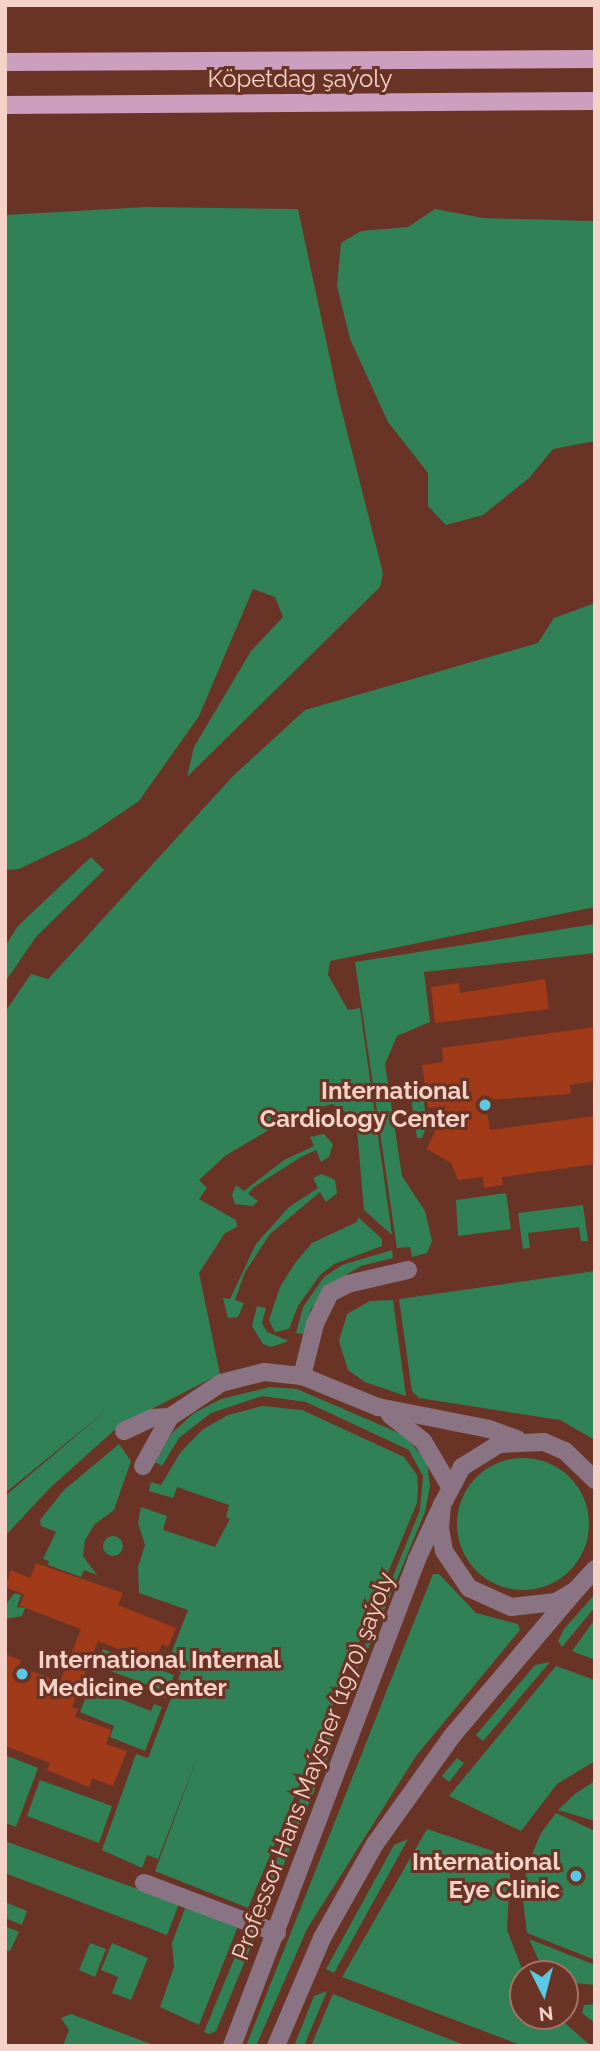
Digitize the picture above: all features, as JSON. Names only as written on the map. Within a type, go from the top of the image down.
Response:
[{"type":"main road","name":"Köpetdag şaýoly","points":[[5,62],[595,59]]},
{"type":"main road","name":"Köpetdag şaýoly","points":[[5,105],[595,101]]},
{"type":"street","points":[[302,1376],[315,1324],[330,1293],[348,1284],[408,1270]]},
{"type":"street","points":[[143,1466],[170,1417],[221,1383],[264,1373],[302,1376],[379,1407],[489,1429],[521,1440],[544,1442],[589,1465],[595,1480]]},
{"type":"street","points":[[379,1407],[423,1441],[449,1485]]},
{"type":"street","points":[[124,1431],[152,1418],[170,1417]]},
{"type":"street","points":[[521,1440],[479,1453],[449,1485],[442,1506],[444,1551],[454,1571],[479,1594],[511,1607],[534,1608],[576,1590]]},
{"type":"street","name":"Professor Hans Maýsner (1970) şaýoly","points":[[232,2046],[417,1559],[442,1506]]},
{"type":"street","points":[[276,2046],[322,1938],[382,1834],[452,1736],[595,1569]]},
{"type":"street","points":[[144,1883],[277,1933]]},
{"type":"green space","points":[[147,207],[298,209],[338,396],[383,573],[380,587],[187,777],[194,747],[251,651],[283,617],[275,597],[253,589],[199,716],[139,801],[86,837],[19,869],[5,870],[5,215]]},
{"type":"green space","points":[[435,209],[483,218],[595,221],[595,441],[553,449],[529,478],[483,515],[446,525],[428,506],[428,473],[388,422],[350,339],[337,286],[341,243],[361,231],[408,227]]},
{"type":"green space","points":[[595,603],[595,907],[330,961],[328,975],[348,1010],[360,1008],[392,1235],[364,1210],[356,1118],[332,1104],[294,1115],[225,1156],[199,1180],[207,1188],[199,1199],[236,1220],[237,1227],[225,1233],[199,1273],[220,1374],[120,1425],[50,1488],[5,1536],[5,1496],[109,1408],[5,1493],[5,1012],[31,974],[48,979],[233,776],[305,710],[538,643],[554,618]]},
{"type":"green space","points":[[91,857],[104,870],[36,937],[5,982],[5,946],[18,926]]},
{"type":"green space","points":[[595,924],[595,953],[424,972],[430,1022],[397,1036],[385,1064],[402,1176],[425,1211],[432,1241],[427,1253],[412,1257],[410,1247],[397,1248],[355,962]]},
{"type":"green space","points":[[423,1095],[427,1125],[422,1138],[417,1138],[411,1097]]},
{"type":"green space","points":[[324,1134],[333,1144],[329,1157],[321,1162],[316,1150],[301,1157],[254,1187],[248,1194],[258,1201],[253,1206],[235,1204],[232,1195],[236,1185],[244,1191],[284,1160],[314,1146],[310,1137]]},
{"type":"green space","points":[[322,1174],[335,1180],[337,1193],[326,1202],[320,1192],[270,1234],[245,1272],[235,1300],[244,1303],[238,1317],[228,1318],[223,1298],[230,1299],[256,1244],[289,1207],[318,1188],[313,1178]]},
{"type":"green space","points":[[506,1193],[511,1229],[458,1236],[456,1200]]},
{"type":"green space","points":[[583,1205],[588,1241],[581,1241],[579,1227],[528,1233],[530,1248],[523,1249],[518,1213]]},
{"type":"green space","points":[[358,1217],[382,1239],[382,1246],[334,1264],[320,1275],[298,1306],[289,1329],[275,1332],[269,1320],[280,1287],[295,1263],[312,1243],[357,1222]]},
{"type":"green space","points":[[392,1250],[393,1258],[361,1266],[330,1284],[311,1309],[303,1334],[296,1333],[303,1307],[324,1277],[342,1265]]},
{"type":"green space","points":[[595,1271],[595,1440],[560,1420],[419,1398],[412,1391],[399,1299]]},
{"type":"green space","points":[[393,1300],[406,1396],[365,1382],[348,1370],[339,1341],[347,1314],[370,1301]]},
{"type":"green space","points":[[257,1306],[266,1308],[262,1323],[267,1332],[289,1341],[271,1347],[263,1344],[252,1326]]},
{"type":"green space","points":[[270,1387],[297,1389],[406,1436],[427,1463],[430,1486],[425,1512],[366,1654],[351,1679],[420,1510],[423,1476],[409,1450],[306,1402],[262,1396],[211,1413],[179,1438],[162,1466],[155,1462],[172,1433],[194,1413],[221,1399]]},
{"type":"green space","points":[[263,1406],[302,1410],[404,1457],[417,1475],[418,1488],[417,1503],[248,1908],[155,1871],[200,1750],[158,1859],[147,1855],[142,1868],[102,1850],[136,1754],[148,1758],[181,1672],[166,1667],[188,1610],[139,1593],[138,1567],[145,1545],[138,1523],[141,1507],[167,1516],[163,1530],[215,1547],[230,1519],[226,1517],[229,1505],[177,1487],[173,1498],[149,1491],[151,1482],[161,1485],[180,1453],[202,1430],[228,1415]]},
{"type":"green space","points":[[119,1444],[131,1461],[114,1510],[95,1524],[85,1540],[83,1556],[97,1575],[84,1570],[81,1577],[48,1565],[49,1561],[43,1559],[56,1532],[41,1526],[40,1520],[64,1490]]},
{"type":"green space","points":[[523,1458],[548,1463],[569,1478],[584,1499],[589,1524],[584,1549],[569,1570],[548,1585],[523,1590],[498,1585],[477,1570],[462,1549],[457,1524],[462,1499],[477,1478],[498,1463]]},
{"type":"green space","points":[[113,1536],[120,1539],[123,1546],[120,1553],[113,1556],[106,1553],[103,1546],[106,1539]]},
{"type":"green space","points":[[433,1574],[439,1574],[476,1613],[518,1624],[520,1630],[416,1756],[307,1929],[256,2046],[246,2046]]},
{"type":"green space","points":[[15,1593],[21,1595],[17,1607],[25,1608],[22,1616],[5,1619],[5,1605]]},
{"type":"green space","points":[[595,1594],[595,1607],[562,1647],[558,1641],[564,1629]]},
{"type":"green space","points":[[595,1619],[595,1660],[572,1651]]},
{"type":"green space","points":[[103,1649],[174,1675],[165,1698],[157,1696],[159,1689],[97,1666]]},
{"type":"green space","points":[[550,1662],[483,1741],[476,1735],[535,1665]]},
{"type":"green space","points":[[556,1666],[595,1680],[595,1761],[557,1784],[521,1831],[449,1796]]},
{"type":"green space","points":[[90,1687],[151,1711],[154,1704],[162,1707],[145,1751],[110,1737],[114,1726],[80,1712]]},
{"type":"green space","points":[[331,1725],[333,1745],[265,1910],[255,1910]]},
{"type":"green space","points":[[5,1755],[38,1768],[16,1827],[5,1823]]},
{"type":"green space","points":[[457,1758],[464,1763],[449,1782],[442,1776]]},
{"type":"green space","points":[[40,1780],[112,1806],[99,1843],[27,1816]]},
{"type":"green space","points":[[595,1781],[595,1821],[558,1810],[576,1793]]},
{"type":"green space","points":[[556,1813],[595,1831],[595,1960],[527,1933],[523,1901],[527,1866],[541,1833]]},
{"type":"green space","points":[[427,1829],[511,1857],[507,1930],[519,1960],[509,1960],[509,2030],[573,2030],[591,2046],[523,2046],[342,1977]]},
{"type":"green space","points":[[408,1839],[334,1973],[326,1969],[394,1845]]},
{"type":"green space","points":[[5,1841],[179,1904],[167,1935],[5,1873]]},
{"type":"green space","points":[[5,1902],[27,1911],[22,1925],[5,1918]]},
{"type":"green space","points":[[186,1906],[238,1926],[199,2025],[160,2007],[174,1967],[172,1943]]},
{"type":"green space","points":[[5,1926],[19,1932],[10,1951],[5,1950]]},
{"type":"green space","points":[[246,1930],[254,1939],[216,2031],[209,2034],[204,2032]]},
{"type":"green space","points":[[529,1939],[595,1965],[595,1985],[579,1983],[579,1960],[539,1960]]},
{"type":"green space","points":[[90,1943],[106,1949],[95,1977],[79,1970]]},
{"type":"green space","points":[[112,1943],[148,1958],[131,2000],[112,1993],[118,1977],[101,1970]]},
{"type":"green space","points":[[327,1991],[304,2046],[294,2046],[314,1996]]},
{"type":"green space","points":[[333,1994],[467,2046],[311,2046]]},
{"type":"green space","points":[[595,2004],[595,2023],[582,2013],[584,2005]]},
{"type":"green space","points":[[71,2014],[156,2046],[63,2046],[69,2030],[61,2018]]},
{"type":"building","points":[[545,979],[549,1009],[435,1023],[431,987],[459,983],[460,993]]},
{"type":"building","points":[[595,1027],[595,1081],[570,1085],[571,1094],[485,1100],[490,1130],[595,1116],[595,1164],[502,1177],[503,1185],[484,1188],[483,1177],[458,1180],[451,1163],[427,1149],[446,1106],[428,1108],[422,1065],[443,1062],[442,1048]]},
{"type":"building","name":"International Internal Medicine Center","points":[[36,1563],[123,1593],[118,1605],[176,1628],[168,1647],[162,1644],[154,1663],[98,1641],[72,1707],[78,1709],[75,1717],[111,1730],[106,1744],[127,1751],[113,1786],[92,1778],[89,1787],[47,1770],[50,1763],[5,1746],[5,1654],[21,1660],[19,1666],[60,1682],[81,1629],[20,1606],[24,1594],[5,1587],[11,1570],[30,1578]]},
{"type":"place","name":"International Cardiology Center","points":[[485,1105]]},
{"type":"place","name":"International Internal Medicine Center","points":[[22,1674]]},
{"type":"place","name":"International Eye Clinic","points":[[576,1876]]}]
